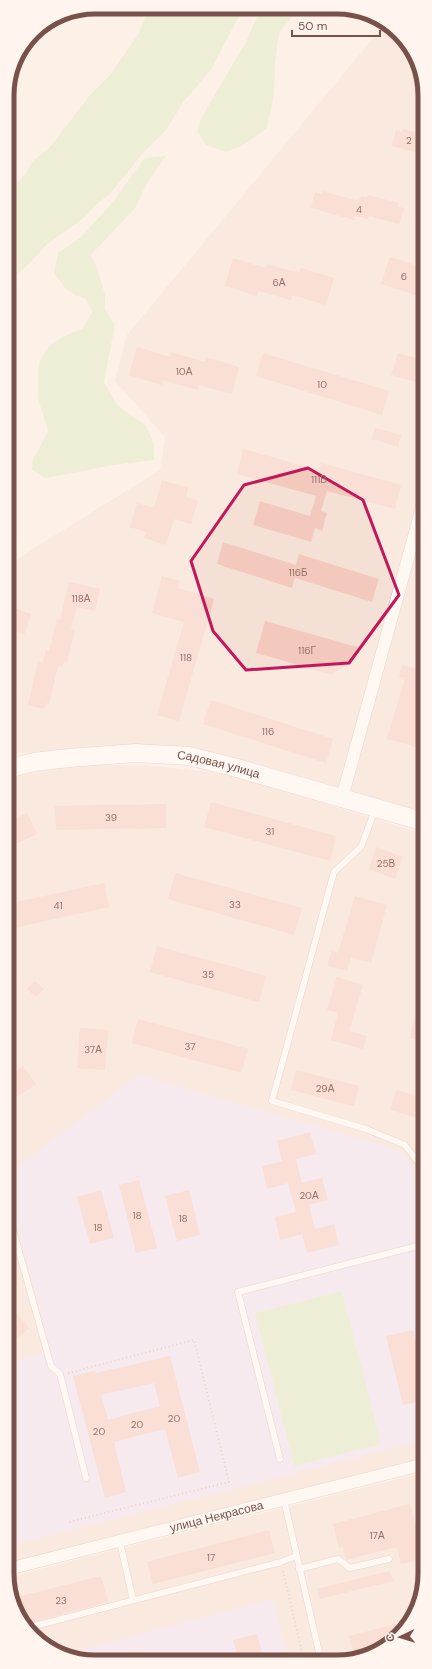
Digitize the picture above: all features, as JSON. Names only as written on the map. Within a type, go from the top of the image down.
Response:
[{"type":"main road","name":"Садовая улица","points":[[14,767],[34,762],[69,758],[135,754],[170,754],[189,756],[237,768],[418,820]]},
{"type":"street","points":[[342,798],[418,522]]},
{"type":"street","name":"улица Некрасова","points":[[14,1568],[284,1500],[418,1468]]},
{"type":"lane","points":[[376,808],[361,847],[334,872],[272,1101],[366,1129],[405,1145],[418,1162]]},
{"type":"lane","points":[[14,1234],[50,1366],[60,1374],[86,1478]]},
{"type":"lane","points":[[280,1459],[238,1292],[418,1246]]},
{"type":"lane","points":[[284,1500],[320,1655]]},
{"type":"lane","points":[[120,1542],[133,1600]]},
{"type":"lane","points":[[33,1626],[281,1562],[296,1556]]},
{"type":"lane","points":[[299,1569],[338,1559],[350,1568],[389,1559]]},
{"type":"path","points":[[60,1374],[194,1340],[229,1482],[69,1522]]},
{"type":"path","points":[[281,1562],[303,1655]]},
{"type":"highlighted area","points":[[308,468],[363,500],[399,595],[349,663],[246,670],[213,631],[191,561],[244,485]]},
{"type":"shaded area","points":[[382,28],[394,38],[410,59],[415,74],[418,95],[418,810],[259,764],[166,748],[19,753],[14,755],[14,561],[160,470],[165,437],[115,381],[127,335]]},
{"type":"shaded area","points":[[81,765],[145,765],[227,774],[418,832],[418,1459],[219,1514],[14,1563],[14,776]]},
{"type":"shaded area","points":[[139,1075],[399,1150],[418,1174],[418,1442],[14,1544],[14,1362],[51,1352],[14,1214],[14,1169]]},
{"type":"shaded area","points":[[418,1474],[418,1579],[414,1600],[406,1617],[380,1617],[380,1642],[363,1651],[337,1655],[90,1655],[79,1653],[69,1651],[54,1644],[34,1627],[22,1610],[15,1585],[14,1575]]},
{"type":"shaded area","points":[[273,1599],[287,1655],[90,1655],[74,1652]]},
{"type":"green space","points":[[146,14],[240,14],[211,70],[184,101],[166,130],[143,153],[110,194],[97,204],[86,216],[45,246],[30,263],[14,277],[14,186],[25,174],[33,161],[50,147],[90,95],[111,74],[139,33]]},
{"type":"green space","points":[[258,14],[298,14],[293,16],[279,33],[275,64],[274,95],[267,128],[242,146],[226,152],[206,145],[197,131],[201,118],[246,42]]},
{"type":"green space","points":[[166,156],[146,185],[135,208],[91,255],[97,268],[105,295],[105,309],[115,325],[104,382],[117,405],[146,426],[154,444],[154,460],[114,465],[46,478],[32,470],[33,459],[48,432],[39,402],[38,372],[40,362],[48,347],[63,337],[83,329],[92,312],[86,299],[75,295],[65,288],[54,273],[58,253],[80,238],[108,208],[145,158]]},
{"type":"green space","points":[[342,1291],[381,1444],[294,1466],[255,1313]]},
{"type":"building","points":[[403,129],[418,133],[418,153],[392,146],[396,130],[402,132]]},
{"type":"building","points":[[322,191],[359,201],[361,196],[367,198],[368,195],[399,203],[398,207],[404,208],[399,224],[369,216],[368,219],[355,216],[354,220],[311,208],[315,192],[322,194]]},
{"type":"building","points":[[390,257],[418,266],[418,296],[381,284]]},
{"type":"building","points":[[233,258],[265,268],[267,264],[299,273],[301,268],[334,278],[326,305],[292,295],[291,300],[259,291],[257,296],[225,286]]},
{"type":"building","points":[[137,347],[170,357],[171,352],[205,362],[206,357],[239,367],[232,394],[199,385],[197,390],[164,380],[162,385],[129,375]]},
{"type":"building","points":[[263,353],[389,391],[382,415],[256,376]]},
{"type":"building","points":[[398,353],[418,358],[418,382],[391,375]]},
{"type":"building","points":[[375,428],[401,435],[398,447],[372,439]]},
{"type":"building","points":[[243,449],[319,470],[321,463],[401,485],[395,509],[327,491],[321,511],[327,513],[322,531],[315,528],[311,542],[253,525],[260,501],[310,516],[316,496],[237,474]]},
{"type":"building","points":[[162,480],[188,488],[186,497],[198,501],[191,524],[174,519],[166,545],[144,538],[146,532],[130,527],[137,503],[154,508]]},
{"type":"building","points":[[223,542],[296,565],[299,554],[379,579],[372,602],[295,578],[292,588],[217,564]]},
{"type":"building","points":[[162,576],[180,581],[178,588],[214,599],[179,721],[157,715],[184,622],[152,613]]},
{"type":"building","points":[[69,582],[100,589],[95,611],[77,607],[71,629],[75,630],[67,662],[64,661],[62,667],[58,666],[49,704],[46,703],[44,709],[28,705],[38,661],[43,662],[46,650],[49,651],[57,619],[60,620]]},
{"type":"building","points":[[17,609],[31,614],[24,635],[14,631],[14,618]]},
{"type":"building","points":[[265,621],[357,647],[353,663],[334,672],[333,675],[256,653]]},
{"type":"building","points":[[402,665],[418,669],[418,747],[387,739],[405,678],[399,676]]},
{"type":"building","points":[[211,700],[333,739],[326,763],[203,724]]},
{"type":"building","points":[[211,802],[336,836],[330,861],[204,827]]},
{"type":"building","points":[[166,804],[166,828],[56,830],[55,806]]},
{"type":"building","points":[[27,813],[37,834],[14,845],[14,819]]},
{"type":"building","points":[[376,847],[403,857],[395,879],[369,869]]},
{"type":"building","points":[[175,873],[302,908],[294,935],[168,899]]},
{"type":"building","points":[[104,883],[109,907],[14,928],[14,903]]},
{"type":"building","points":[[355,896],[387,905],[371,963],[351,957],[347,971],[327,966],[332,951],[338,953]]},
{"type":"building","points":[[157,946],[266,976],[259,1002],[150,972]]},
{"type":"building","points":[[337,977],[363,985],[349,1031],[367,1036],[363,1049],[331,1040],[338,1013],[327,1010]]},
{"type":"building","points":[[35,981],[44,989],[36,997],[27,989]]},
{"type":"building","points":[[415,1017],[418,1018],[418,1040],[410,1038]]},
{"type":"building","points":[[138,1019],[248,1049],[241,1073],[132,1043]]},
{"type":"building","points":[[80,1028],[108,1030],[105,1070],[77,1068]]},
{"type":"building","points":[[23,1066],[36,1084],[14,1099],[14,1073]]},
{"type":"building","points":[[296,1070],[359,1086],[354,1106],[291,1090]]},
{"type":"building","points":[[396,1090],[418,1096],[418,1118],[390,1110]]},
{"type":"building","points":[[310,1132],[316,1154],[296,1159],[302,1183],[322,1178],[328,1200],[309,1205],[315,1229],[334,1224],[339,1245],[307,1253],[302,1234],[280,1240],[275,1217],[296,1212],[288,1183],[267,1189],[262,1166],[282,1161],[277,1141]]},
{"type":"building","points":[[139,1180],[157,1248],[136,1253],[119,1185]]},
{"type":"building","points":[[101,1190],[114,1238],[90,1244],[77,1197]]},
{"type":"building","points":[[189,1190],[200,1235],[177,1241],[165,1196]]},
{"type":"building","points":[[14,1310],[29,1328],[14,1342]]},
{"type":"building","points":[[413,1330],[418,1351],[418,1402],[403,1405],[386,1336]]},
{"type":"building","points":[[170,1356],[200,1472],[178,1478],[165,1429],[114,1442],[126,1492],[105,1498],[73,1376],[95,1371],[96,1373]],"holes":[[[154,1383],[160,1406],[108,1420],[101,1395]]]},
{"type":"building","points":[[410,1504],[418,1535],[418,1560],[401,1564],[397,1547],[346,1560],[343,1547],[339,1548],[333,1524]]},
{"type":"building","points":[[269,1530],[275,1553],[153,1584],[147,1562]]},
{"type":"building","points":[[390,1571],[393,1581],[319,1599],[317,1589]]},
{"type":"building","points":[[101,1576],[108,1602],[31,1623],[22,1610],[17,1597]]},
{"type":"building","points":[[380,1628],[380,1642],[363,1651],[353,1653],[349,1636]]},
{"type":"building","points":[[257,1634],[262,1655],[237,1655],[233,1640]]}]
